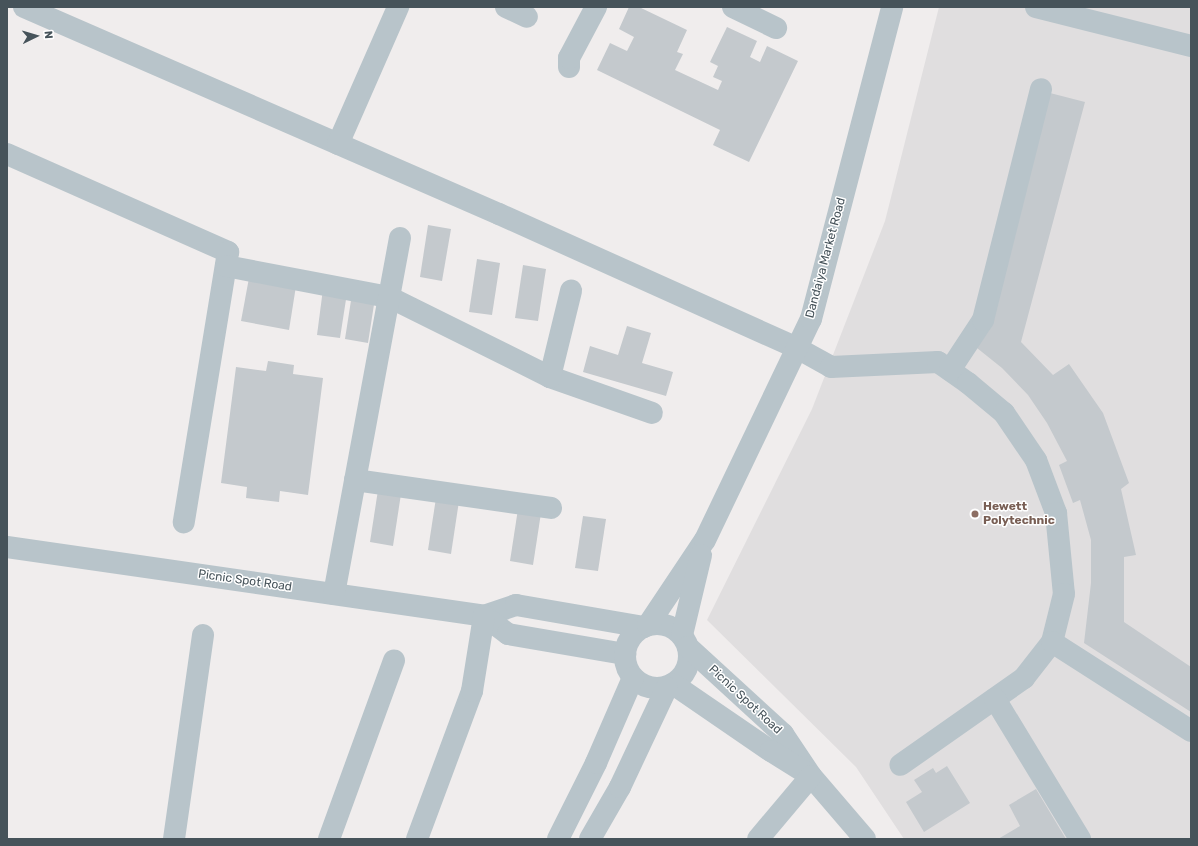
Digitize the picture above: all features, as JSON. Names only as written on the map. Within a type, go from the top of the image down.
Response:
[{"type":"street","points":[[24,7],[49,12],[338,144],[797,348],[832,367],[938,362],[968,382],[1004,413],[1036,460],[1056,513],[1064,594],[1052,642],[1024,678],[900,765]]},
{"type":"street","points":[[338,144],[398,7]]},
{"type":"street","points":[[506,7],[527,17]]},
{"type":"street","points":[[569,67],[569,58],[596,7]]},
{"type":"street","points":[[733,7],[776,28]]},
{"type":"street","name":"Dandaiya Market Road","points":[[705,540],[811,319],[892,7]]},
{"type":"street","points":[[1036,7],[1191,46]]},
{"type":"street","points":[[950,370],[983,320],[1041,89]]},
{"type":"street","points":[[7,154],[228,252],[184,522]]},
{"type":"street","points":[[334,594],[400,238]]},
{"type":"street","points":[[226,266],[389,297],[550,378],[652,413]]},
{"type":"street","points":[[550,378],[571,291]]},
{"type":"street","points":[[355,480],[551,508]]},
{"type":"street","points":[[670,686],[652,688],[645,686],[633,678],[626,666],[625,654],[630,637],[646,626],[705,540]]},
{"type":"street","points":[[590,839],[620,787],[670,686],[685,672],[689,660],[685,641],[705,540]]},
{"type":"street","name":"Picnic Spot Road","points":[[7,547],[484,616],[516,605],[646,626]]},
{"type":"street","points":[[417,839],[472,691],[484,616]]},
{"type":"street","name":"Picnic Spot Road","points":[[484,616],[508,634],[625,654]]},
{"type":"street","points":[[646,626],[666,625],[685,641]]},
{"type":"street","points":[[174,839],[202,635]]},
{"type":"street","name":"Picnic Spot Road","points":[[685,641],[783,734],[811,776],[858,836]]},
{"type":"street","points":[[1052,642],[1191,731]]},
{"type":"street","points":[[329,839],[394,660]]},
{"type":"street","points":[[558,839],[596,763],[633,678]]},
{"type":"street","name":"Picnic Spot Road","points":[[670,686],[811,776]]},
{"type":"street","points":[[995,699],[1080,839]]},
{"type":"street","points":[[758,839],[811,776]]},
{"type":"shaded area","name":"Hewett Polytechnic","points":[[939,7],[1191,7],[1191,839],[904,839],[856,767],[707,620],[812,409],[885,221]]},
{"type":"building","points":[[629,7],[639,7],[687,30],[677,52],[683,54],[675,70],[718,90],[722,81],[713,77],[718,66],[710,62],[727,27],[757,41],[750,57],[760,62],[767,46],[798,61],[749,162],[713,145],[720,130],[597,70],[610,43],[627,51],[634,37],[619,29]]},
{"type":"building","points":[[1050,93],[1085,102],[1021,342],[1053,375],[1069,364],[1103,413],[1129,483],[1121,489],[1136,555],[1124,557],[1124,622],[1191,667],[1191,712],[1084,643],[1091,583],[1091,540],[1080,500],[1073,503],[1059,465],[1067,461],[1047,423],[1028,395],[1002,368],[977,348]]},
{"type":"building","points":[[428,225],[451,229],[442,281],[420,277]]},
{"type":"building","points":[[477,259],[500,263],[492,315],[469,312]]},
{"type":"building","points":[[523,265],[546,269],[538,321],[515,318]]},
{"type":"building","points":[[249,278],[296,286],[289,330],[241,321]]},
{"type":"building","points":[[323,289],[347,293],[340,338],[317,335]]},
{"type":"building","points":[[352,294],[375,298],[368,343],[345,339]]},
{"type":"building","points":[[627,326],[651,333],[642,363],[673,372],[666,396],[583,372],[590,346],[618,355]]},
{"type":"building","points":[[268,361],[294,365],[293,374],[323,378],[308,495],[280,491],[279,502],[246,498],[247,487],[221,483],[236,367],[266,371]]},
{"type":"building","points":[[378,490],[401,494],[393,546],[370,542]]},
{"type":"building","points":[[436,498],[459,501],[451,554],[428,550]]},
{"type":"building","points":[[518,509],[541,513],[533,565],[510,561]]},
{"type":"building","points":[[583,516],[606,519],[598,571],[575,568]]},
{"type":"building","points":[[947,766],[970,803],[924,832],[906,802],[922,792],[914,780],[933,768],[936,773]]},
{"type":"building","points":[[1036,789],[1066,839],[998,839],[1020,826],[1009,805]]},
{"type":"place","name":"Hewett Polytechnic","points":[[975,514]]}]
